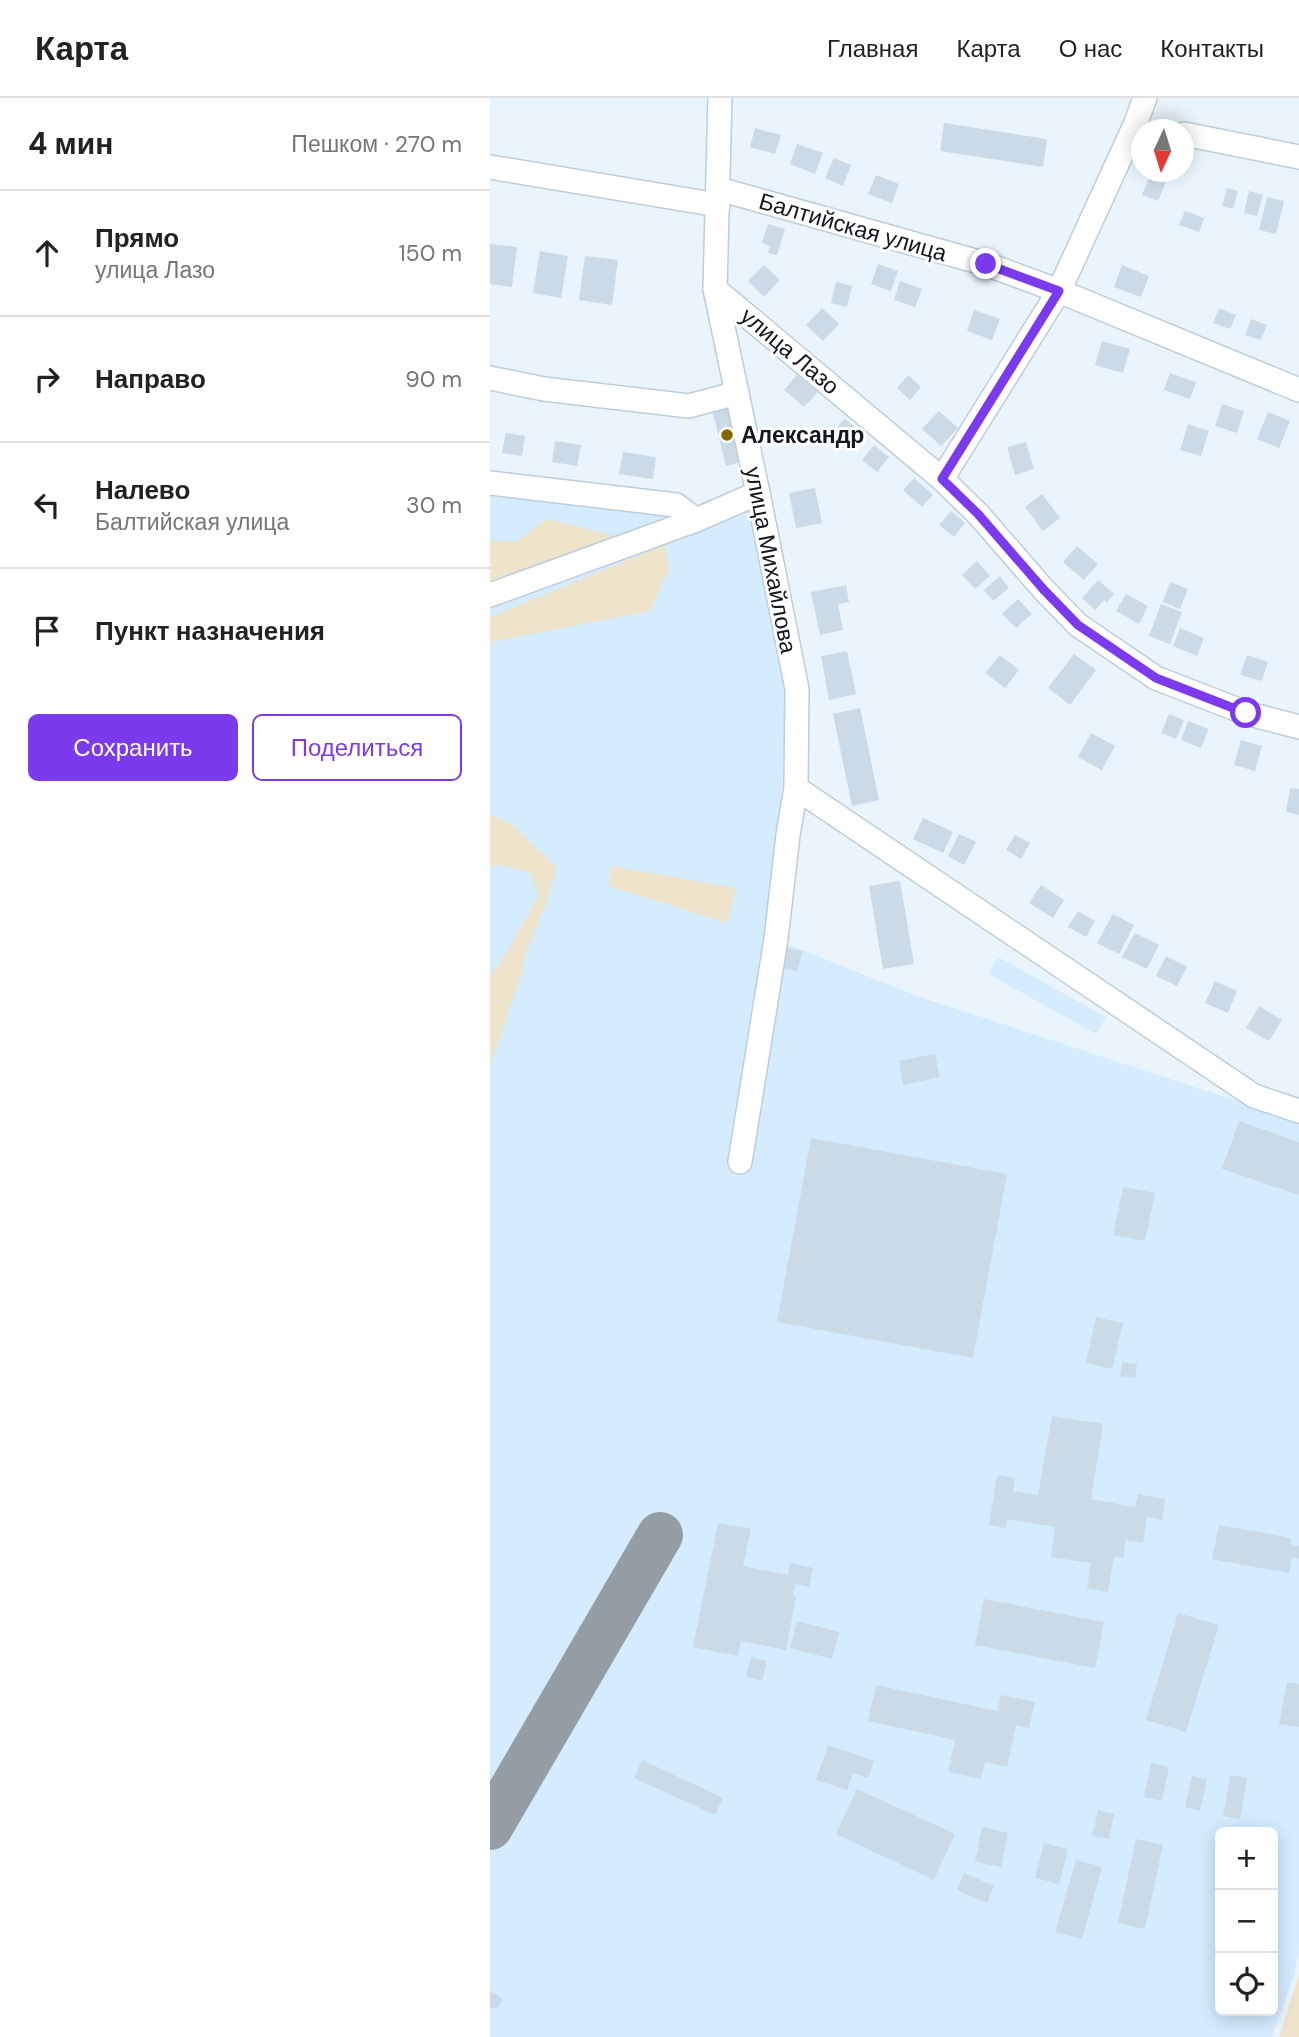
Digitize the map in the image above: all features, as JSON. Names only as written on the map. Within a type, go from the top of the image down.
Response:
[{"type":"street","name":"улица Михайлова","points":[[720,98],[715,289],[797,690],[796,788],[776,939],[740,1162]]},
{"type":"street","points":[[1145,98],[1146,119]]},
{"type":"street","points":[[1194,136],[1299,157]]},
{"type":"street","points":[[942,479],[1059,291],[1131,157]]},
{"type":"street","name":"Балтийская улица","points":[[490,167],[718,197],[986,264],[1059,291],[1299,390]]},
{"type":"street","name":"улица Лазо","points":[[715,289],[942,479],[978,514],[1078,625],[1156,678],[1246,713],[1299,727]]},
{"type":"street","points":[[490,378],[544,389],[689,406],[737,393]]},
{"type":"street","points":[[490,483],[676,505],[696,520]]},
{"type":"street","points":[[490,595],[696,520],[758,493]]},
{"type":"street","points":[[796,788],[1254,1096],[1299,1111]]},
{"type":"shaded area","points":[[490,488],[666,511],[698,525],[752,511],[788,688],[782,789],[765,935],[917,996],[1299,1121],[1299,1951],[1293,1979],[1272,2037],[490,2037]]},
{"type":"shaded area","points":[[547,519],[619,537],[490,593],[490,540],[515,542]]},
{"type":"shaded area","points":[[664,545],[669,568],[650,611],[490,642],[490,617]]},
{"type":"shaded area","points":[[490,815],[512,824],[556,867],[547,901],[526,952],[520,978],[490,1065],[490,976],[538,897],[531,873],[490,865]]},
{"type":"shaded area","points":[[611,866],[736,888],[727,923],[609,886]]},
{"type":"shaded area","points":[[998,957],[1106,1017],[1096,1034],[988,974]]},
{"type":"shaded area","points":[[1299,1973],[1299,2037],[1279,2037],[1298,1978]]},
{"type":"building","points":[[944,123],[1047,139],[1043,167],[940,151]]},
{"type":"building","points":[[755,128],[781,135],[775,154],[750,147]]},
{"type":"building","points":[[797,144],[823,153],[815,174],[790,164]]},
{"type":"building","points":[[834,158],[851,165],[843,186],[825,178]]},
{"type":"building","points":[[876,175],[899,184],[892,203],[868,194]]},
{"type":"building","points":[[1147,182],[1166,182],[1158,201],[1142,195]]},
{"type":"building","points":[[1227,188],[1238,191],[1233,209],[1222,206]]},
{"type":"building","points":[[1249,191],[1263,195],[1257,216],[1244,213]]},
{"type":"building","points":[[1267,197],[1284,201],[1276,234],[1259,230]]},
{"type":"building","points":[[1185,211],[1204,218],[1199,232],[1179,225]]},
{"type":"building","points":[[768,224],[785,229],[777,255],[768,253],[770,246],[762,243]]},
{"type":"building","points":[[490,244],[517,247],[512,287],[490,284]]},
{"type":"building","points":[[540,251],[568,256],[561,298],[533,293]]},
{"type":"building","points":[[585,256],[618,260],[612,305],[579,300]]},
{"type":"building","points":[[878,264],[898,271],[891,291],[871,284]]},
{"type":"building","points":[[764,265],[780,280],[764,297],[748,281]]},
{"type":"building","points":[[1122,265],[1149,276],[1141,297],[1114,287]]},
{"type":"building","points":[[900,281],[922,289],[915,307],[894,300]]},
{"type":"building","points":[[836,282],[852,286],[847,307],[831,303]]},
{"type":"building","points":[[822,308],[839,324],[823,341],[806,325]]},
{"type":"building","points":[[1219,308],[1236,315],[1230,329],[1213,323]]},
{"type":"building","points":[[974,310],[1000,319],[992,340],[967,331]]},
{"type":"building","points":[[1251,319],[1267,325],[1261,340],[1245,335]]},
{"type":"building","points":[[1102,341],[1130,349],[1123,373],[1095,365]]},
{"type":"building","points":[[1170,373],[1196,382],[1190,399],[1164,390]]},
{"type":"building","points":[[797,375],[818,392],[804,407],[784,390]]},
{"type":"building","points":[[908,375],[921,387],[910,400],[897,388]]},
{"type":"building","points":[[1222,404],[1244,411],[1237,433],[1215,426]]},
{"type":"building","name":"Александр","points":[[728,405],[741,462],[726,466],[712,409]]},
{"type":"building","points":[[939,411],[958,428],[941,446],[922,429]]},
{"type":"building","points":[[1268,412],[1290,421],[1279,448],[1257,439]]},
{"type":"building","points":[[844,419],[863,432],[850,451],[830,437]]},
{"type":"building","points":[[1188,424],[1209,431],[1201,456],[1180,450]]},
{"type":"building","points":[[506,433],[525,436],[522,456],[502,453]]},
{"type":"building","points":[[555,441],[581,445],[577,466],[552,462]]},
{"type":"building","points":[[1026,442],[1034,469],[1015,475],[1007,447]]},
{"type":"building","points":[[874,445],[889,457],[877,472],[862,460]]},
{"type":"building","points":[[623,452],[656,457],[653,479],[619,474]]},
{"type":"building","points":[[914,478],[933,495],[922,507],[903,490]]},
{"type":"building","points":[[815,488],[822,523],[796,528],[789,493]]},
{"type":"building","points":[[1042,494],[1060,518],[1043,531],[1025,507]]},
{"type":"building","points":[[951,511],[965,523],[954,537],[939,525]]},
{"type":"building","points":[[1077,546],[1098,564],[1084,580],[1063,562]]},
{"type":"building","points":[[977,561],[990,576],[975,589],[962,575]]},
{"type":"building","points":[[1000,576],[1009,588],[993,601],[984,590]]},
{"type":"building","points":[[1098,580],[1114,594],[1107,603],[1104,600],[1095,610],[1082,598]]},
{"type":"building","points":[[1170,582],[1188,589],[1180,609],[1163,602]]},
{"type":"building","points":[[846,585],[849,602],[838,604],[843,630],[820,635],[811,592]]},
{"type":"building","points":[[1126,594],[1148,606],[1139,624],[1116,611]]},
{"type":"building","points":[[1018,599],[1032,614],[1016,628],[1002,614]]},
{"type":"building","points":[[1161,604],[1182,612],[1170,644],[1149,636]]},
{"type":"building","points":[[1180,628],[1204,638],[1197,656],[1173,646]]},
{"type":"building","points":[[847,651],[856,694],[829,700],[821,656]]},
{"type":"building","points":[[1074,654],[1096,670],[1070,705],[1048,688]]},
{"type":"building","points":[[1000,655],[1019,670],[1005,688],[985,673]]},
{"type":"building","points":[[1247,655],[1268,662],[1262,681],[1240,675]]},
{"type":"building","points":[[860,708],[879,800],[852,806],[833,714]]},
{"type":"building","points":[[1169,714],[1184,720],[1176,739],[1161,733]]},
{"type":"building","points":[[1188,721],[1209,729],[1201,748],[1181,740]]},
{"type":"building","points":[[1091,733],[1115,746],[1102,770],[1078,757]]},
{"type":"building","points":[[1241,740],[1262,746],[1255,771],[1234,765]]},
{"type":"building","points":[[1290,788],[1299,789],[1299,815],[1286,812]]},
{"type":"building","points":[[923,818],[953,832],[943,853],[913,839]]},
{"type":"building","points":[[959,834],[976,842],[964,865],[948,856]]},
{"type":"building","points":[[1015,835],[1030,843],[1021,859],[1006,850]]},
{"type":"building","points":[[900,881],[914,964],[883,969],[869,886]]},
{"type":"building","points":[[1041,885],[1064,900],[1053,918],[1029,903]]},
{"type":"building","points":[[1078,911],[1095,921],[1086,937],[1068,927]]},
{"type":"building","points":[[1113,914],[1134,925],[1119,954],[1097,943]]},
{"type":"building","points":[[1135,933],[1159,945],[1147,969],[1122,957]]},
{"type":"building","points":[[778,946],[802,951],[798,971],[773,966]]},
{"type":"building","points":[[1166,956],[1187,967],[1177,986],[1156,976]]},
{"type":"building","points":[[1215,981],[1237,991],[1228,1013],[1205,1003]]},
{"type":"building","points":[[1259,1006],[1282,1020],[1269,1041],[1246,1028]]},
{"type":"building","points":[[935,1054],[940,1077],[903,1085],[899,1061]]},
{"type":"building","points":[[1239,1121],[1299,1142],[1299,1195],[1222,1169]]},
{"type":"building","points":[[811,1138],[1007,1174],[973,1358],[777,1322]]},
{"type":"building","points":[[1123,1187],[1155,1193],[1145,1241],[1113,1235]]},
{"type":"building","points":[[1096,1317],[1123,1323],[1112,1369],[1086,1363]]},
{"type":"building","points":[[1122,1362],[1137,1364],[1135,1378],[1120,1376]]},
{"type":"building","points":[[1052,1416],[1103,1424],[1091,1499],[1135,1507],[1138,1494],[1165,1499],[1162,1520],[1147,1517],[1143,1543],[1126,1540],[1123,1558],[1114,1556],[1108,1592],[1087,1588],[1091,1563],[1051,1557],[1055,1527],[1007,1519],[1006,1528],[989,1525],[997,1475],[1015,1478],[1013,1491],[1038,1495]]},
{"type":"building","points":[[718,1523],[751,1529],[743,1566],[788,1575],[790,1563],[813,1568],[809,1587],[795,1584],[793,1596],[796,1597],[786,1650],[741,1641],[738,1656],[693,1647]]},
{"type":"building","points":[[1219,1525],[1291,1538],[1290,1544],[1299,1546],[1299,1559],[1292,1557],[1289,1573],[1212,1559]]},
{"type":"building","points":[[984,1599],[1104,1622],[1095,1668],[975,1645]]},
{"type":"building","points":[[1178,1613],[1219,1625],[1186,1732],[1146,1720]]},
{"type":"building","points":[[797,1621],[839,1632],[832,1659],[790,1648]]},
{"type":"building","points":[[751,1657],[767,1661],[762,1681],[746,1677]]},
{"type":"building","points":[[1287,1682],[1299,1684],[1299,1727],[1279,1724]]},
{"type":"building","points":[[876,1685],[997,1711],[1001,1695],[1035,1702],[1029,1728],[1016,1725],[1007,1767],[985,1762],[981,1779],[948,1772],[955,1740],[868,1721]]},
{"type":"building","points":[[828,1745],[874,1761],[868,1778],[853,1773],[847,1790],[816,1780]]},
{"type":"building","points":[[642,1760],[723,1798],[715,1815],[634,1778]]},
{"type":"building","points":[[1151,1763],[1169,1767],[1162,1801],[1144,1797]]},
{"type":"building","points":[[1230,1775],[1247,1778],[1240,1819],[1223,1816]]},
{"type":"building","points":[[1192,1776],[1207,1779],[1200,1811],[1185,1807]]},
{"type":"building","points":[[857,1789],[955,1834],[934,1880],[836,1834]]},
{"type":"building","points":[[1098,1810],[1114,1814],[1109,1839],[1092,1836]]},
{"type":"building","points":[[982,1827],[1008,1833],[1001,1867],[975,1862]]},
{"type":"building","points":[[1136,1839],[1163,1845],[1145,1929],[1118,1923]]},
{"type":"building","points":[[1044,1843],[1068,1849],[1059,1884],[1035,1878]]},
{"type":"building","points":[[1076,1860],[1102,1867],[1082,1939],[1055,1932]]},
{"type":"building","points":[[964,1873],[994,1886],[987,1903],[957,1890]]},
{"type":"building","points":[[490,1991],[503,1999],[496,2009],[492,2007],[490,2010]]},
{"type":"taxiway","points":[[490,1827],[660,1535]]},
{"type":"place","name":"Александр","points":[[727,435]]},
{"type":"route","points":[[986,264],[1059,291],[942,479],[978,514],[1078,625],[1156,678],[1246,713]]}]
